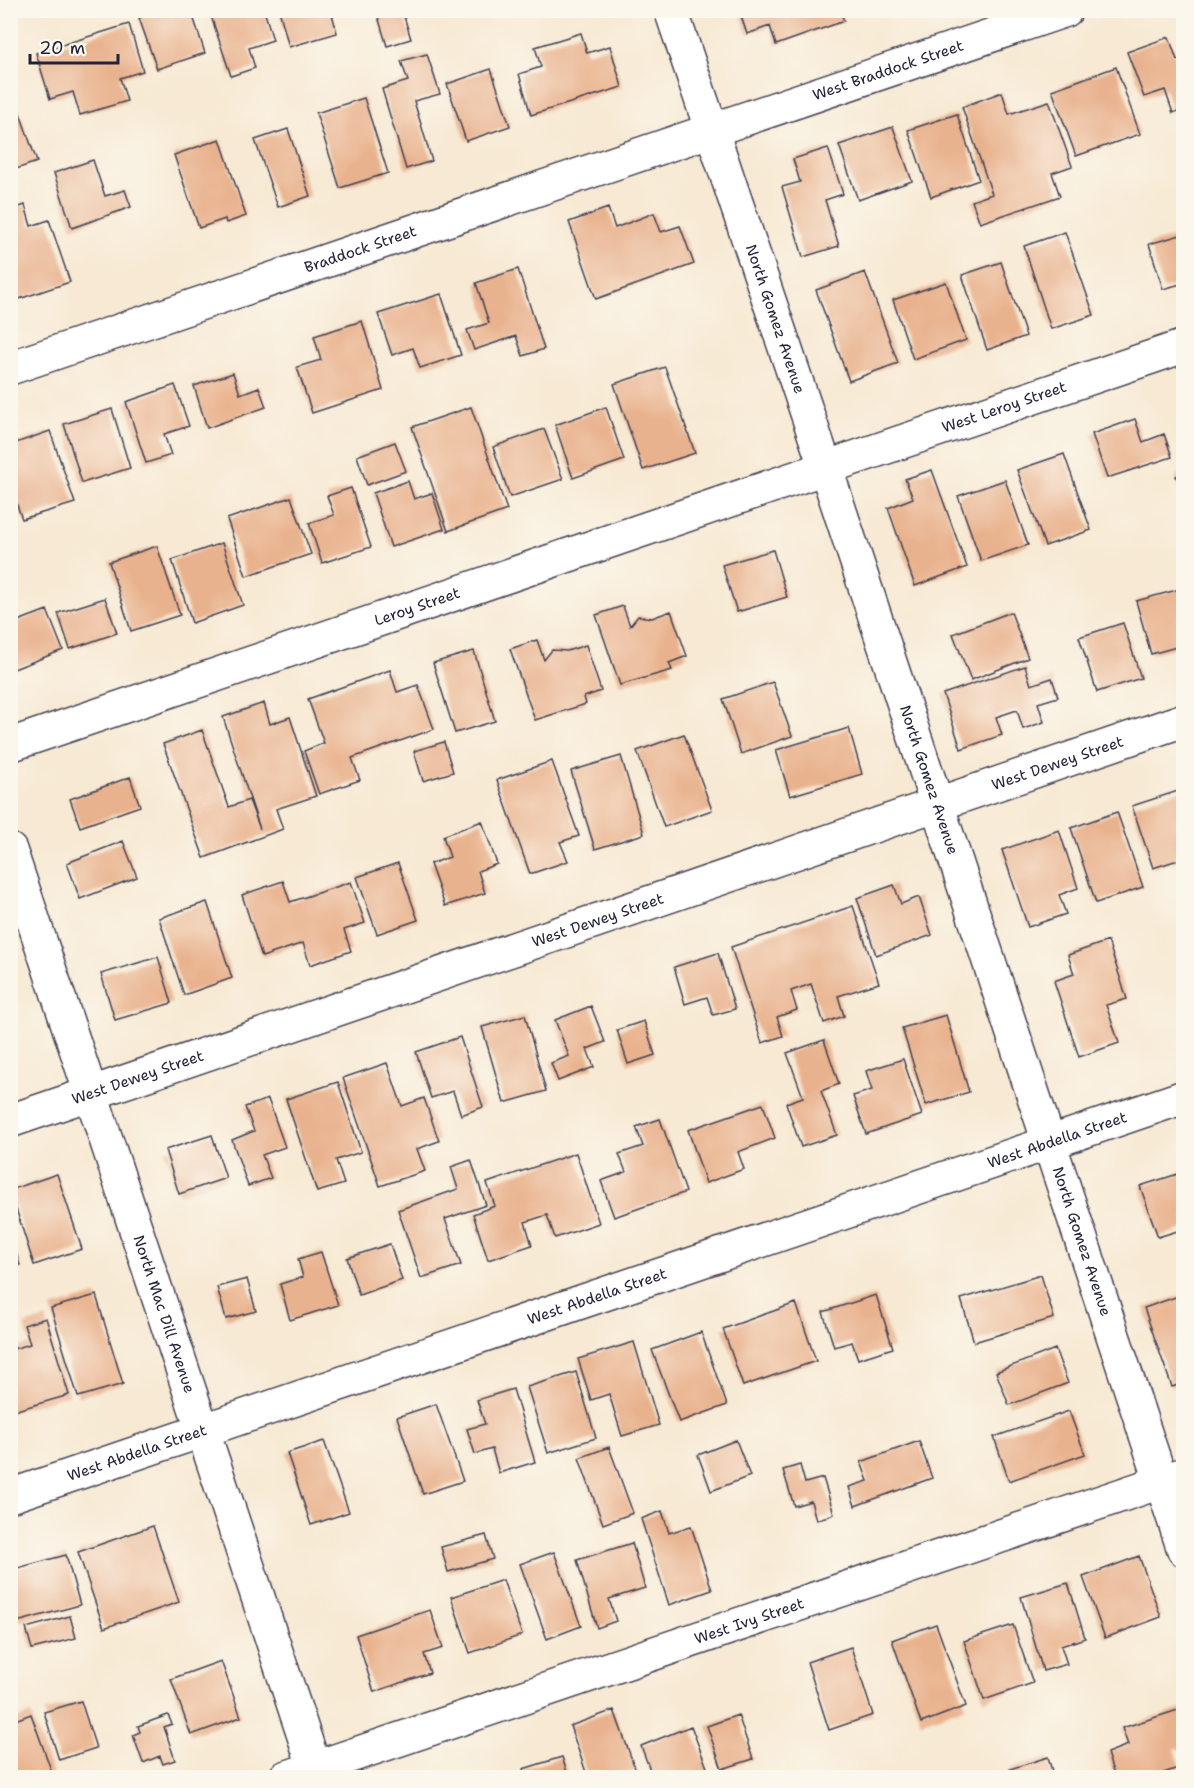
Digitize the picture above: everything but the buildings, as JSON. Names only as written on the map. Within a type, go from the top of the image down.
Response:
[{"type":"street","name":"North Gomez Avenue","points":[[671,10],[826,469],[1048,1143],[1172,1478],[1184,1550]]},
{"type":"street","name":"West Braddock Street","points":[[711,131],[1066,10]]},
{"type":"street","name":"Braddock Street","points":[[10,368],[711,131]]},
{"type":"street","name":"West Leroy Street","points":[[826,469],[1184,346]]},
{"type":"street","name":"Leroy Street","points":[[10,744],[826,469]]},
{"type":"street","name":"West Dewey Street","points":[[10,1121],[1184,720]]},
{"type":"street","name":"North Mac Dill Avenue","points":[[10,850],[204,1430],[306,1774]]},
{"type":"street","name":"West Abdella Street","points":[[10,1496],[1184,1097]]},
{"type":"street","name":"West Ivy Street","points":[[306,1774],[1172,1478]]}]
